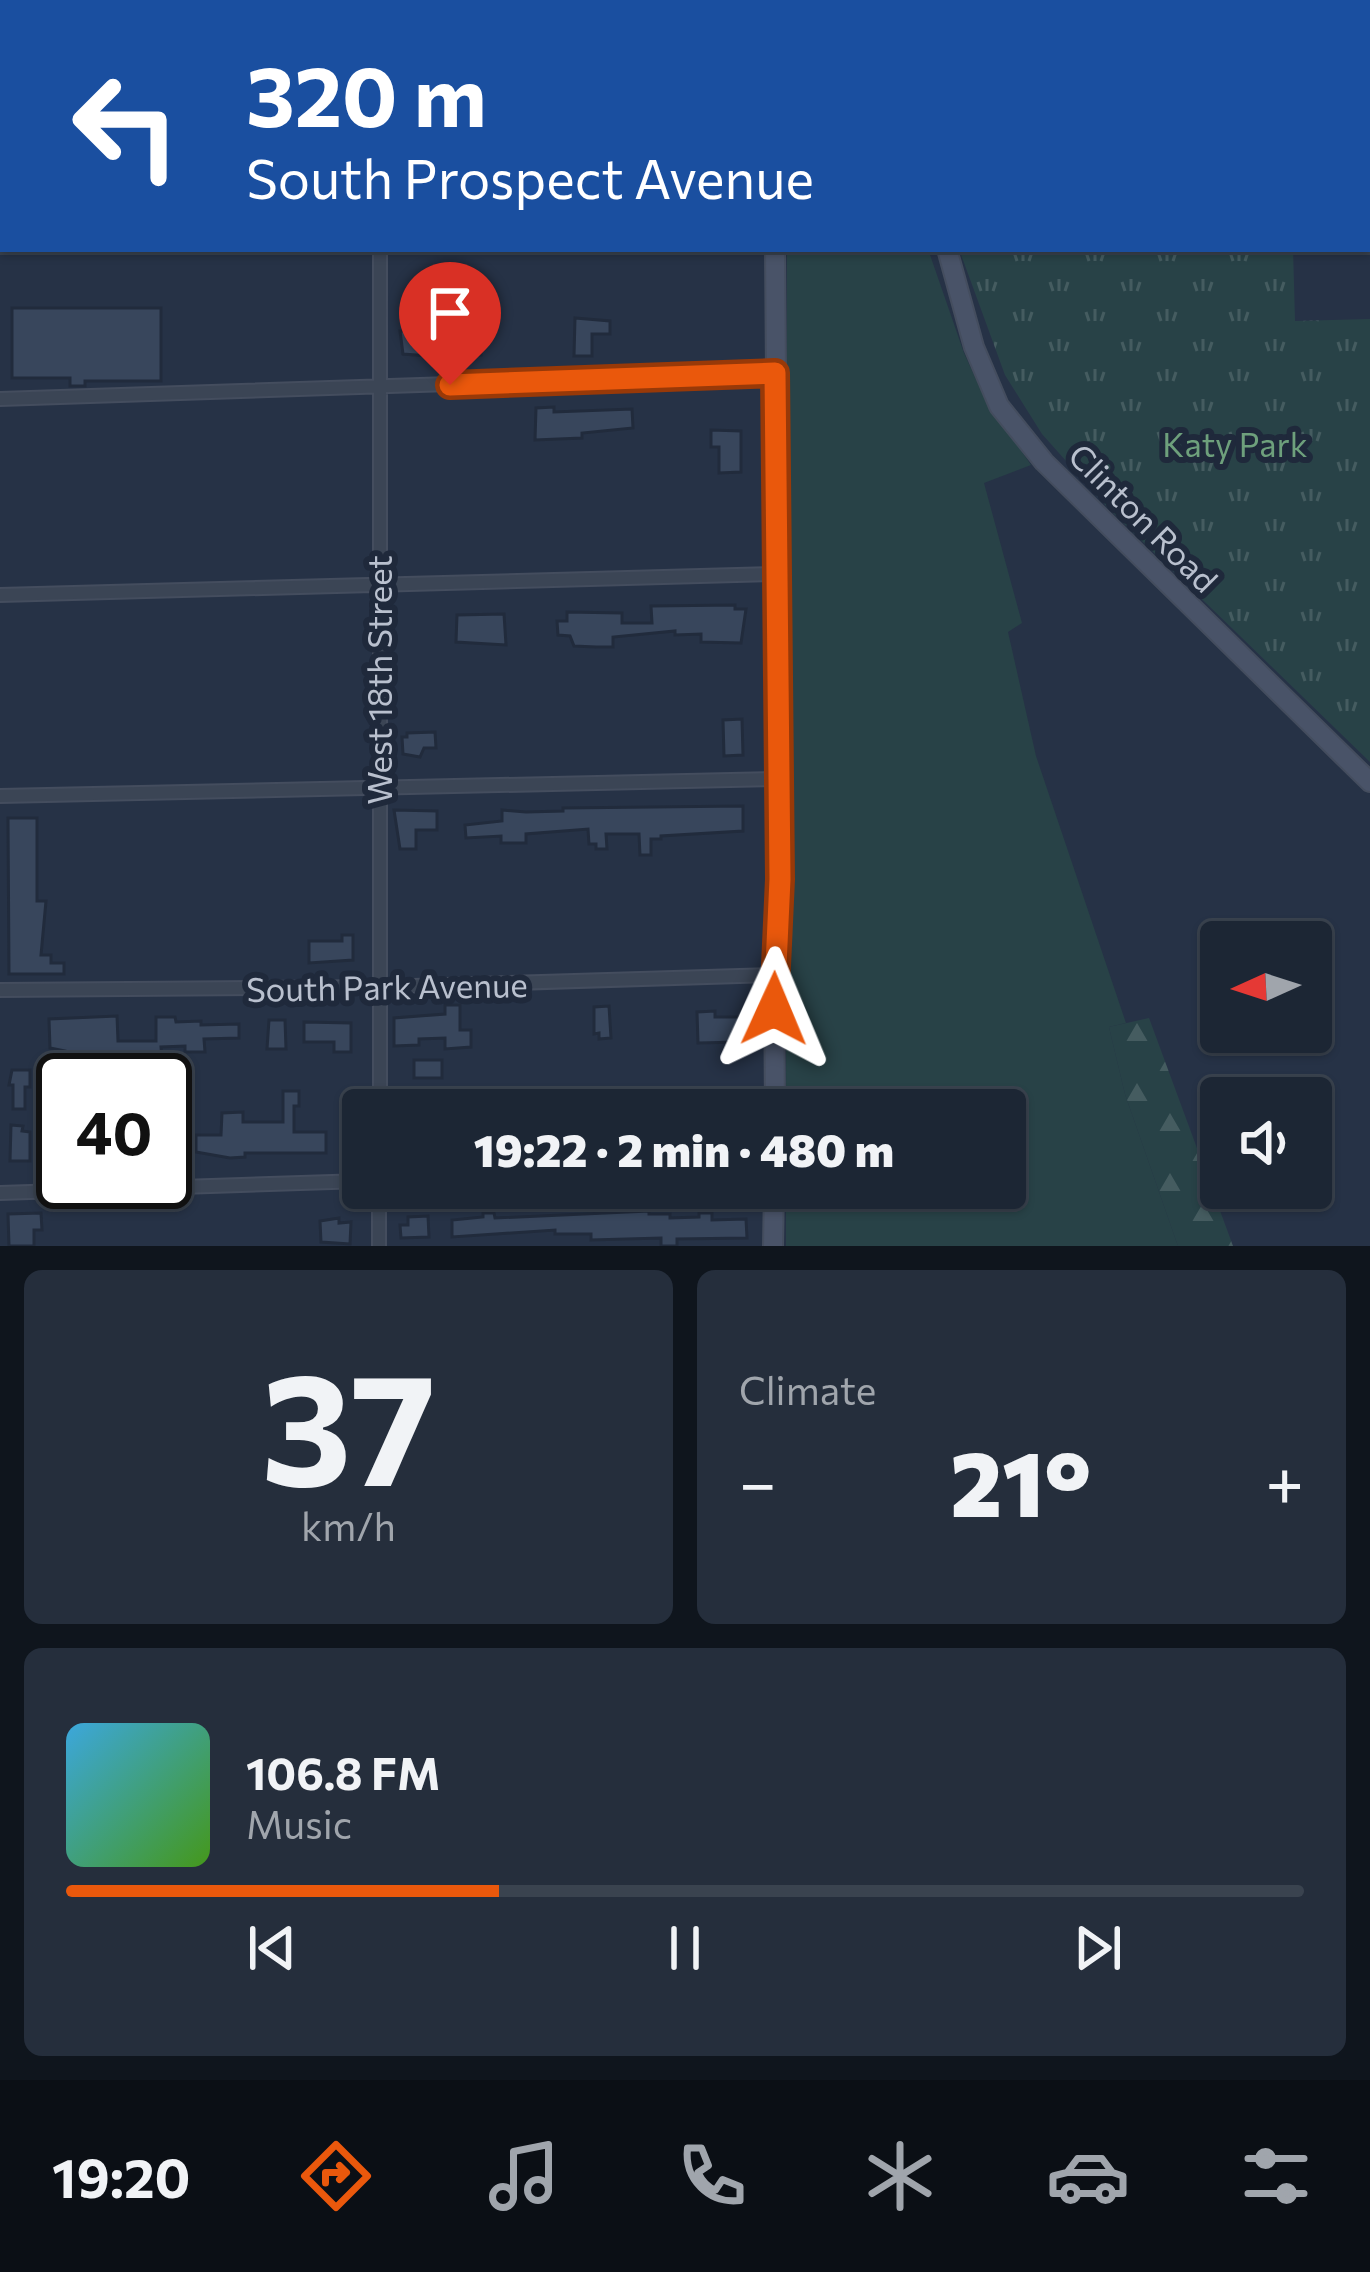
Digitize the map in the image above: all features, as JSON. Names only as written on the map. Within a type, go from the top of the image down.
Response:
[{"type":"street","name":"West 18th Street","points":[[380,252],[380,1089]]},
{"type":"street","points":[[775,1089],[774,975],[780,879],[776,252]]},
{"type":"street","name":"Clinton Road","points":[[948,252],[974,347],[998,406],[1044,462],[1370,782]]},
{"type":"street","points":[[0,399],[775,373]]},
{"type":"street","points":[[0,596],[776,574]]},
{"type":"street","points":[[0,796],[778,779]]},
{"type":"street","name":"South Park Avenue","points":[[0,990],[381,987],[774,975]]},
{"type":"street","points":[[0,1193],[342,1182]]},
{"type":"street","points":[[379,1209],[379,1246]]},
{"type":"street","points":[[773,1246],[774,1209]]},
{"type":"green space","points":[[787,252],[929,252],[984,397],[1031,465],[984,483],[1022,623],[1008,632],[1036,756],[1126,1023],[1109,1027],[1125,1094],[1178,1246],[786,1246],[786,1209],[1026,1209],[1026,1089],[786,1089]]},
{"type":"green space","name":"Katy Park","points":[[960,252],[1293,252],[1295,321],[1370,319],[1370,762],[1109,509],[1042,434],[1005,375]]},
{"type":"green space","points":[[1149,1018],[1200,1156],[1200,1209],[1219,1209],[1233,1246],[1178,1246],[1125,1094],[1109,1027]]},
{"type":"building","points":[[12,308],[161,308],[161,381],[85,381],[85,386],[70,386],[70,378],[12,378]]},
{"type":"building","points":[[575,318],[610,321],[610,334],[592,334],[592,356],[574,356]]},
{"type":"building","points":[[400,331],[428,337],[429,356],[403,354]]},
{"type":"building","points":[[480,335],[481,355],[454,356],[454,336]]},
{"type":"building","points":[[554,407],[554,412],[632,409],[633,428],[582,433],[582,438],[535,440],[536,408]]},
{"type":"building","points":[[711,430],[741,431],[741,472],[719,473],[719,447],[711,447]]},
{"type":"building","points":[[735,605],[735,609],[746,609],[741,643],[701,642],[701,634],[675,635],[675,631],[613,637],[613,647],[596,647],[574,646],[570,636],[558,635],[557,621],[567,621],[567,612],[622,613],[622,623],[652,623],[651,606]]},
{"type":"building","points":[[504,614],[506,645],[456,642],[457,615]]},
{"type":"building","points":[[742,719],[743,755],[724,756],[723,720]]},
{"type":"building","points":[[435,732],[436,748],[424,748],[420,757],[403,754],[402,737],[407,733]]},
{"type":"building","points":[[743,806],[743,831],[661,836],[651,839],[651,855],[640,855],[639,834],[606,834],[607,849],[596,849],[596,844],[589,844],[588,829],[526,834],[526,843],[501,843],[501,836],[466,838],[465,825],[502,821],[502,810]]},
{"type":"building","points":[[394,810],[437,811],[437,830],[416,830],[416,849],[400,849]]},
{"type":"building","points":[[8,818],[37,818],[37,901],[46,901],[41,955],[51,955],[51,963],[64,963],[64,974],[9,974]]},
{"type":"building","points":[[342,935],[353,935],[353,960],[309,963],[309,941],[342,941]]},
{"type":"building","points":[[445,1005],[460,1005],[460,1030],[471,1030],[471,1047],[445,1049],[445,1038],[394,1046],[394,1018],[445,1014]]},
{"type":"building","points":[[609,1006],[611,1038],[599,1039],[599,1033],[594,1034],[594,1007]]},
{"type":"building","points":[[715,1011],[715,1017],[743,1017],[742,1042],[698,1043],[697,1012]]},
{"type":"building","points":[[117,1016],[118,1041],[156,1041],[156,1017],[201,1021],[201,1025],[239,1024],[239,1038],[204,1039],[205,1052],[185,1052],[185,1046],[161,1047],[162,1053],[65,1053],[50,1048],[49,1019]]},
{"type":"building","points":[[269,1020],[285,1020],[286,1049],[267,1049]]},
{"type":"building","points":[[304,1022],[351,1023],[351,1052],[334,1052],[334,1042],[304,1042]]},
{"type":"building","points":[[414,1060],[442,1060],[442,1078],[414,1078]]},
{"type":"building","points":[[12,1070],[30,1070],[25,1109],[13,1109]]},
{"type":"building","points":[[283,1091],[299,1091],[294,1132],[326,1132],[326,1153],[245,1153],[245,1157],[230,1158],[196,1152],[196,1135],[221,1135],[222,1113],[243,1112],[243,1122],[283,1122]]},
{"type":"building","points":[[11,1125],[30,1132],[30,1161],[10,1161]]},
{"type":"building","points":[[41,1213],[42,1230],[34,1230],[34,1246],[9,1246],[8,1214]]},
{"type":"building","points":[[483,1213],[494,1213],[495,1218],[670,1214],[670,1218],[712,1213],[712,1220],[746,1219],[747,1238],[677,1239],[677,1246],[661,1246],[661,1238],[591,1240],[591,1234],[555,1234],[555,1230],[452,1237],[452,1220],[483,1217]]},
{"type":"building","points":[[428,1216],[429,1237],[401,1238],[400,1225],[408,1225],[408,1217]]},
{"type":"building","points":[[339,1218],[339,1223],[351,1222],[350,1244],[321,1242],[320,1221]]},
{"type":"route","points":[[450,385],[775,373],[780,879],[774,1009]]}]
